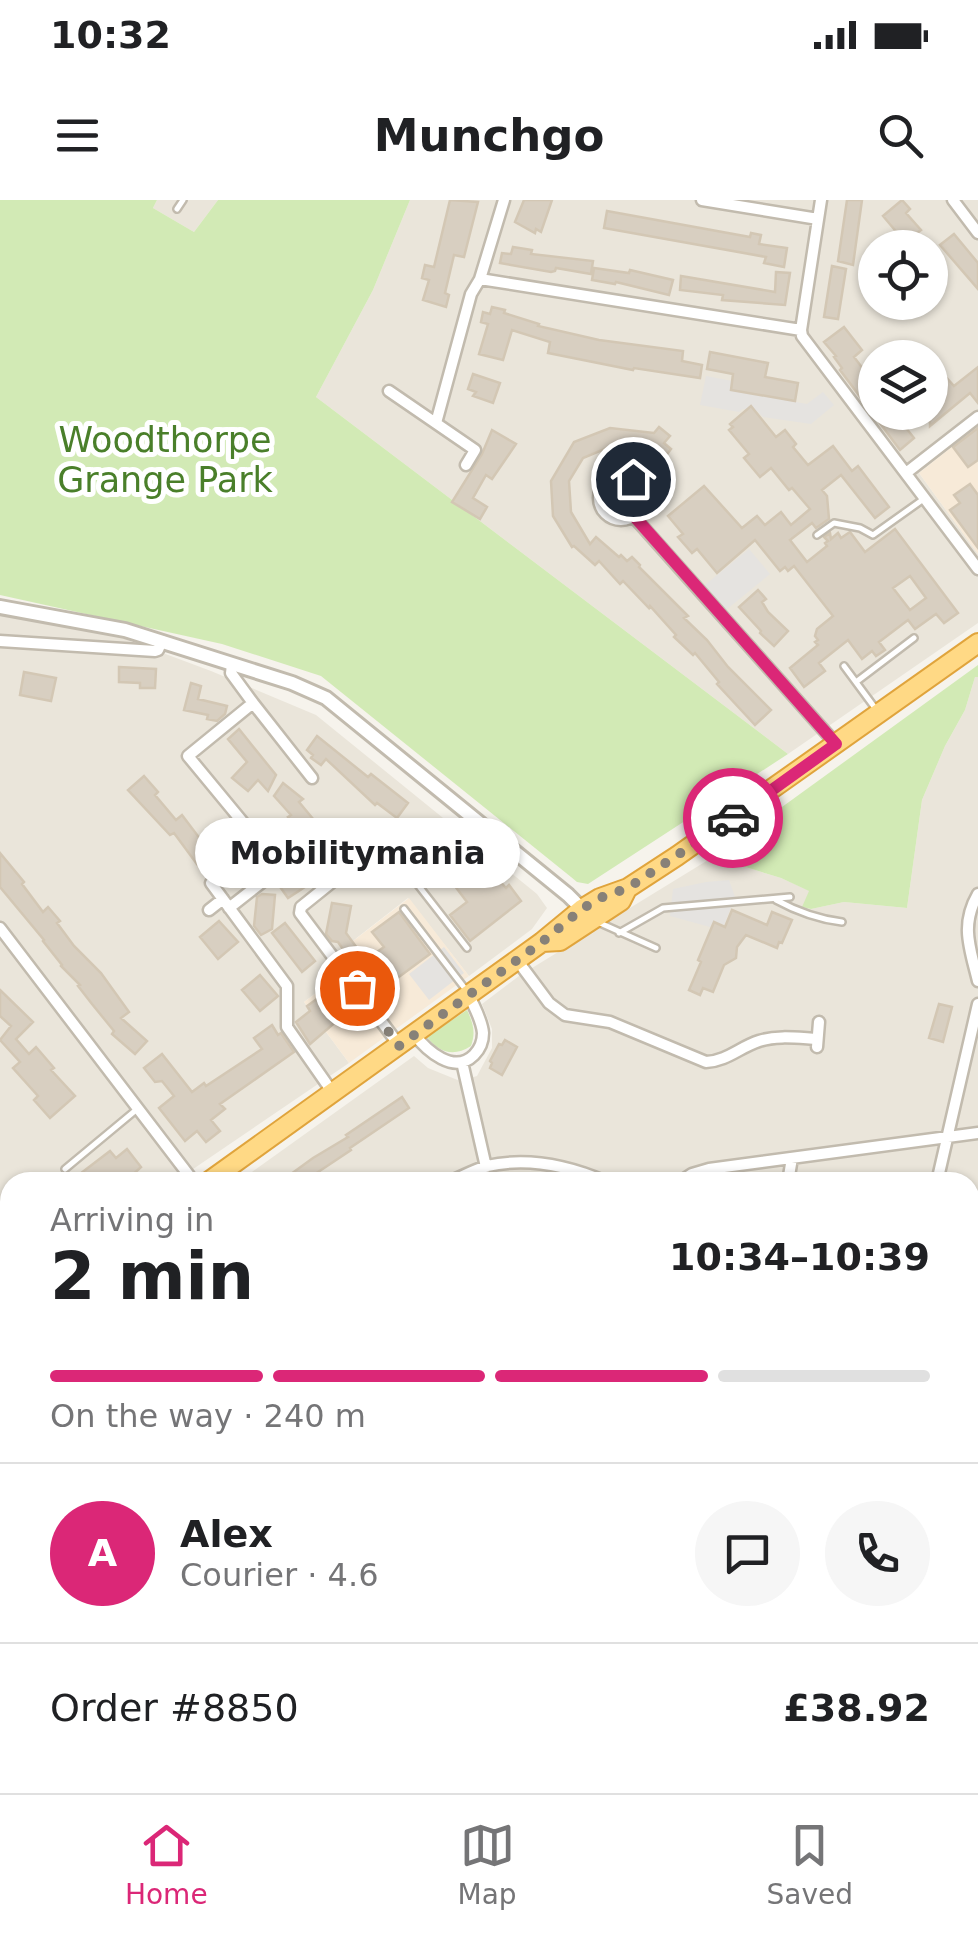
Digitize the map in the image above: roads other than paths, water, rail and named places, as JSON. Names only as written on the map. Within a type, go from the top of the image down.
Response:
[{"type":"highway","points":[[222,1172],[542,942],[587,914],[600,898],[628,888],[703,838],[978,642]]},
{"type":"street","points":[[436,423],[471,294],[480,279],[504,200]]},
{"type":"street","points":[[702,200],[818,218]]},
{"type":"street","points":[[822,200],[801,330],[804,343],[978,570]]},
{"type":"street","points":[[953,200],[978,234]]},
{"type":"street","points":[[480,279],[801,330]]},
{"type":"street","points":[[389,392],[475,450],[466,465]]},
{"type":"street","points":[[906,473],[978,418]]},
{"type":"street","points":[[611,478],[633,479],[642,489],[643,504],[634,516],[614,520],[602,510],[599,495],[604,483],[611,478]]},
{"type":"street","points":[[634,516],[836,744]]},
{"type":"street","points":[[0,607],[126,630],[292,682],[326,698],[587,914]]},
{"type":"street","points":[[0,641],[155,651],[162,642]]},
{"type":"street","points":[[232,664],[231,673],[312,778]]},
{"type":"street","points":[[244,824],[188,756],[253,703]]},
{"type":"street","points":[[209,910],[226,904],[328,831]]},
{"type":"street","points":[[342,874],[301,907],[300,913],[406,1040],[445,1060],[462,1062],[471,1058],[482,1039],[480,1018],[469,995]]},
{"type":"street","points":[[211,883],[286,986],[286,1027],[334,1094]]},
{"type":"street","points":[[978,894],[966,920],[978,981]]},
{"type":"street","points":[[0,928],[186,1172]]},
{"type":"street","points":[[517,960],[549,1003],[565,1014],[610,1022],[706,1062],[719,1062],[758,1041],[785,1038],[817,1043],[818,1022]]},
{"type":"street","points":[[939,1172],[978,1004]]},
{"type":"street","points":[[462,1062],[486,1166]]},
{"type":"street","points":[[698,1172],[978,1133]]},
{"type":"street","points":[[790,1172],[792,1158]]},
{"type":"street","points":[[472,1172],[486,1166],[512,1164],[558,1165],[578,1172]]},
{"type":"lane","points":[[177,208],[183,200]]},
{"type":"lane","points":[[817,535],[834,523],[860,528],[873,536],[925,498]]},
{"type":"lane","points":[[856,682],[914,638]]},
{"type":"lane","points":[[844,666],[880,713]]},
{"type":"lane","points":[[466,948],[418,885],[443,866],[480,824]]},
{"type":"lane","points":[[289,826],[306,847]]},
{"type":"lane","points":[[256,854],[271,874]]},
{"type":"lane","points":[[619,933],[662,908],[790,897]]},
{"type":"lane","points":[[776,900],[816,919],[842,922]]},
{"type":"lane","points":[[404,909],[469,995]]},
{"type":"lane","points":[[587,914],[656,948]]},
{"type":"lane","points":[[65,1168],[138,1109]]},
{"type":"place","name":"Mobilitymania","points":[[357,988]]},
{"type":"park label","name":"Woodthorpe Grange Park","points":[[165,460]]}]
